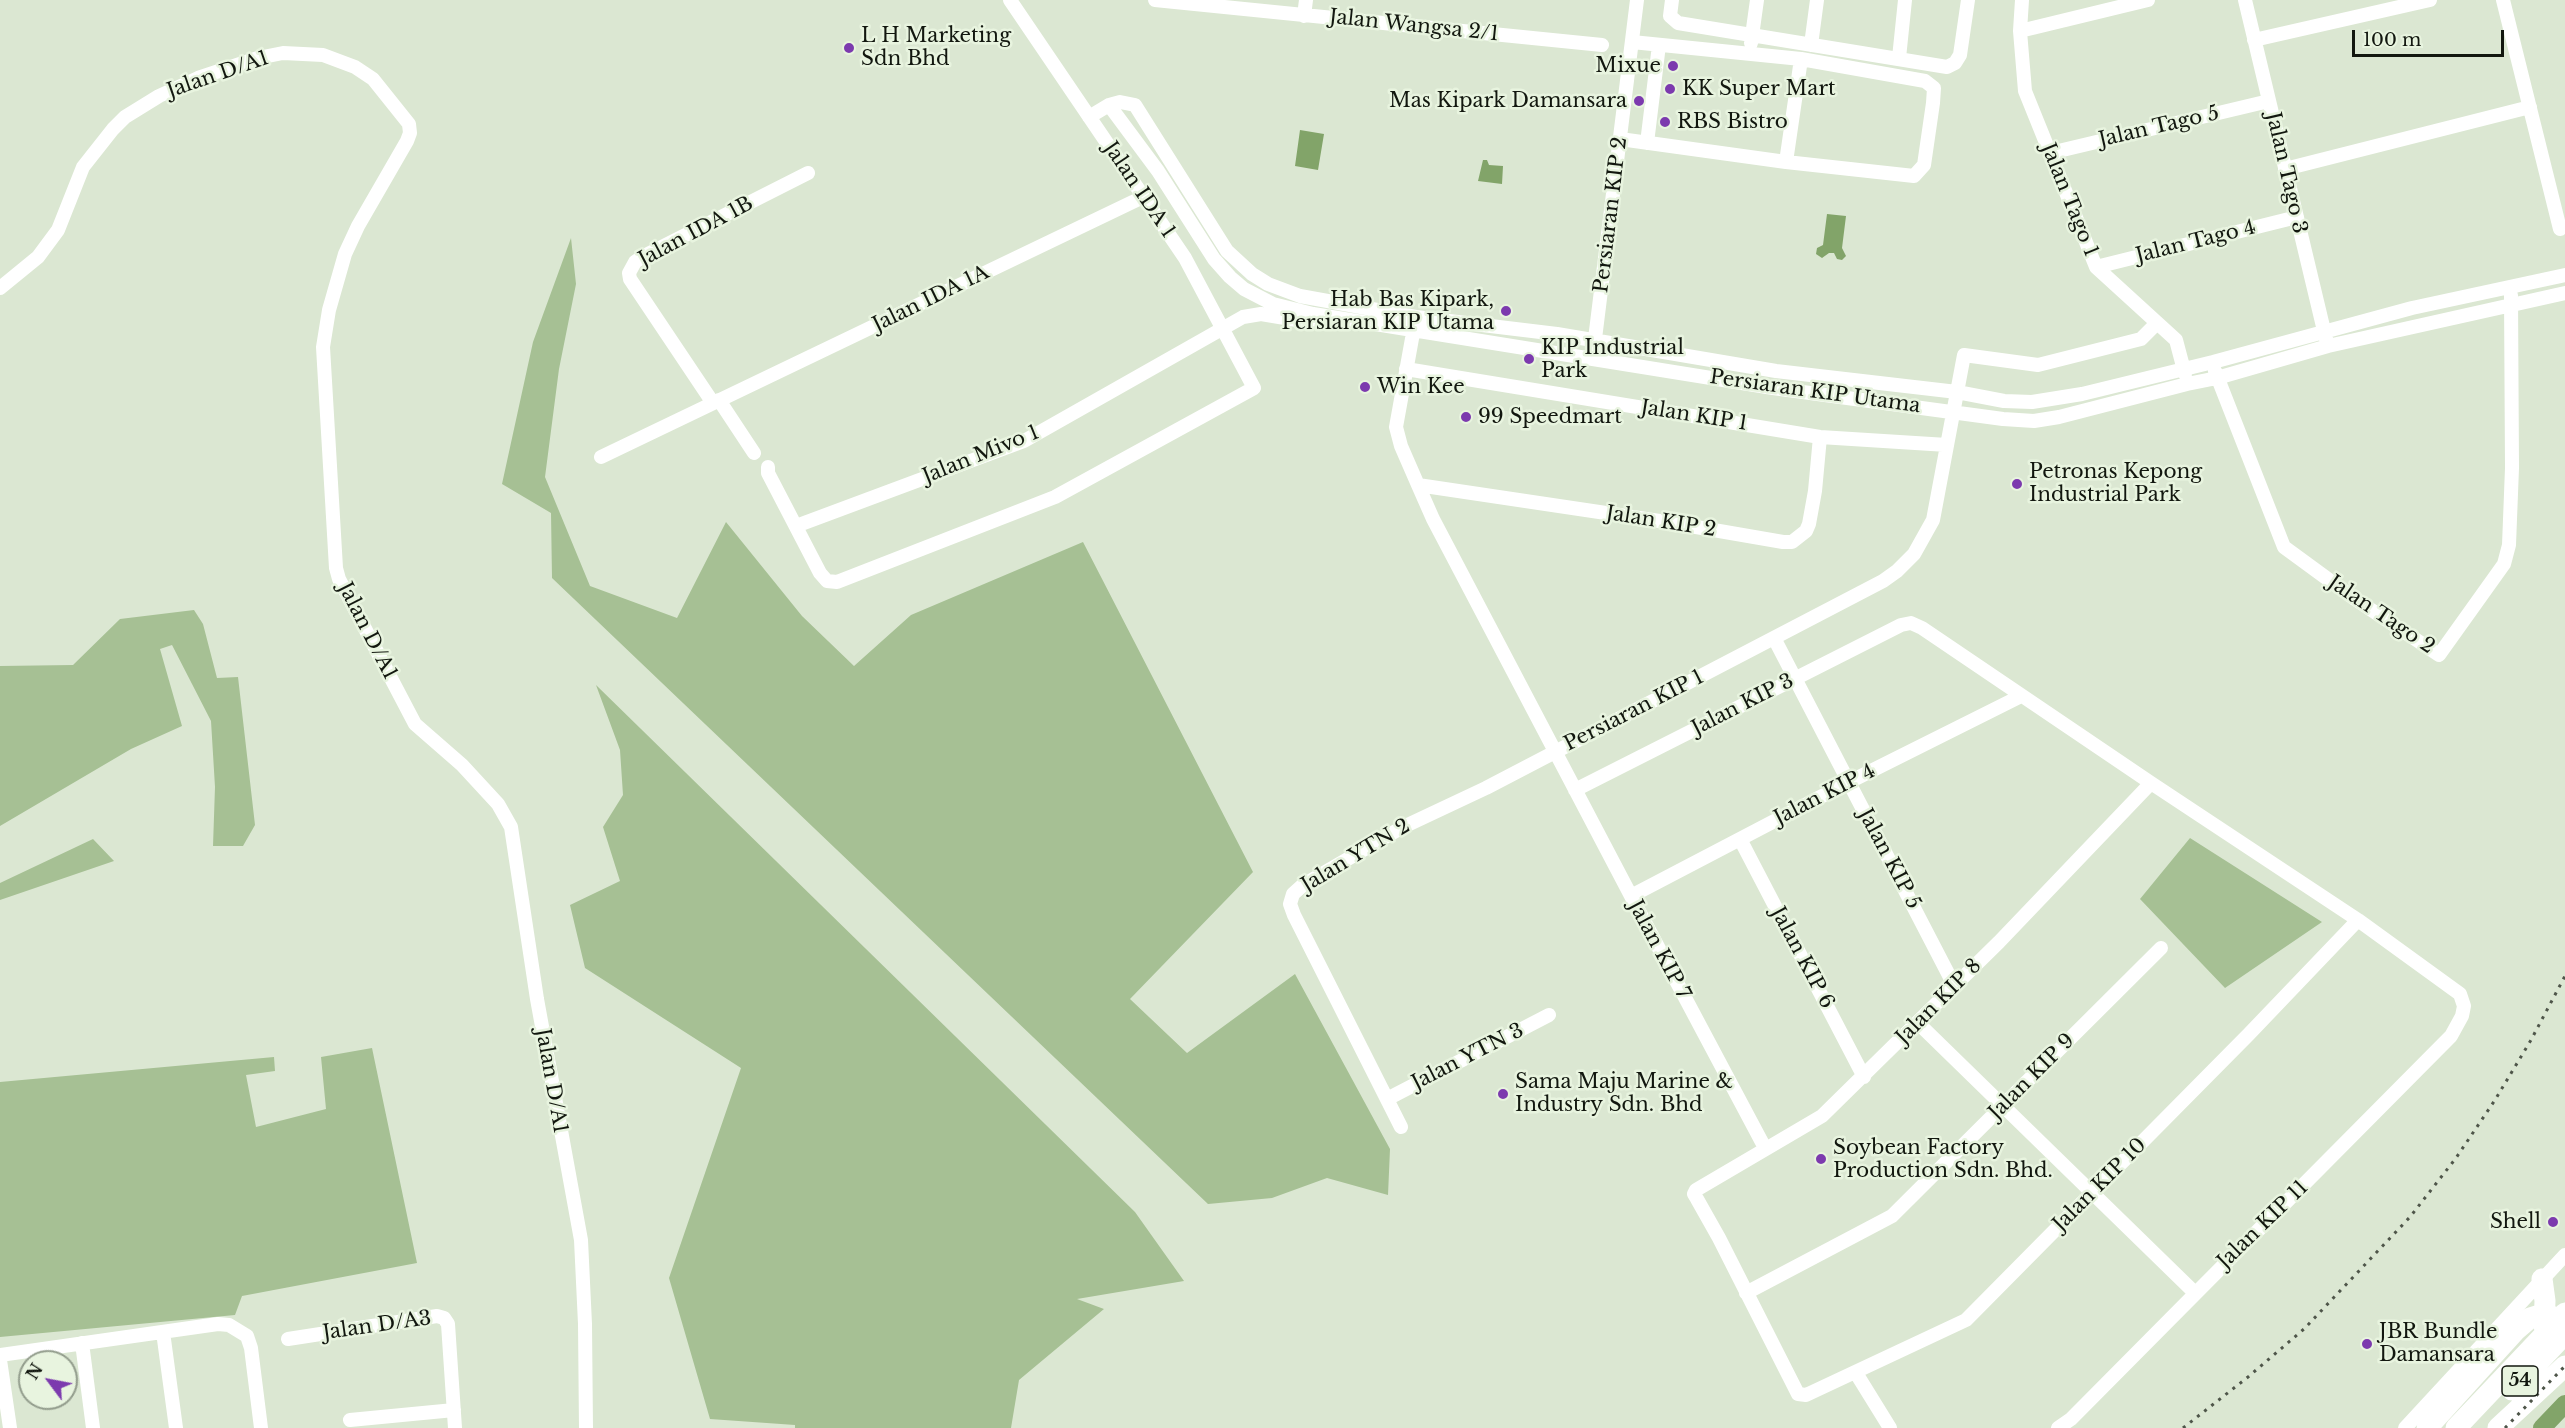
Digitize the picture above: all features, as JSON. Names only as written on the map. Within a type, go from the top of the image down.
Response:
[{"type":"highway","points":[[2542,1279],[2545,1301],[2543,1336]]},
{"type":"highway","points":[[2427,1428],[2530,1318],[2546,1313],[2565,1324]]},
{"type":"highway","name":"54","points":[[2456,1428],[2565,1313]]},
{"type":"highway","name":"54","points":[[2476,1428],[2565,1334]]},
{"type":"highway","points":[[2498,1428],[2565,1365]]},
{"type":"street","name":"Jalan IDA 1","points":[[796,526],[823,578],[837,582],[1055,497],[1254,388],[1185,258],[1010,0]]},
{"type":"street","name":"Jalan Wangsa 2/1","points":[[1155,0],[1214,3],[1304,16],[1602,45]]},
{"type":"street","points":[[1304,16],[1306,0]]},
{"type":"street","name":"Persiaran KIP 2","points":[[1593,358],[1637,0]]},
{"type":"street","points":[[1672,0],[1670,16],[1674,21],[1947,67],[1955,63],[1960,55],[1968,0]]},
{"type":"street","points":[[1750,54],[1757,0]]},
{"type":"street","points":[[1811,45],[1817,0]]},
{"type":"street","points":[[1899,58],[1905,0]]},
{"type":"street","name":"Jalan Tago 1","points":[[2022,0],[2020,31],[2025,91],[2096,267],[2176,340],[2187,384]]},
{"type":"street","points":[[2020,31],[2148,0]]},
{"type":"street","name":"Jalan Tago 3","points":[[2245,0],[2328,346]]},
{"type":"street","points":[[2254,40],[2383,5],[2430,0]]},
{"type":"street","points":[[2503,0],[2560,229]]},
{"type":"street","points":[[1731,52],[1734,31]]},
{"type":"street","points":[[1620,139],[1786,162],[1914,176],[1924,165],[1934,103],[1934,88],[1925,81],[1801,59],[1632,42]]},
{"type":"street","points":[[1647,143],[1659,45]]},
{"type":"street","name":"Jalan D/A1","points":[[0,288],[38,257],[58,230],[83,167],[103,139],[125,117],[159,96],[198,78],[258,58],[283,53],[323,55],[355,67],[373,79],[409,124],[410,133],[407,141],[358,226],[345,254],[329,310],[323,348],[336,568],[339,579],[415,724],[462,765],[506,814],[511,827],[537,999],[581,1240],[586,1428]]},
{"type":"street","points":[[1786,162],[1801,59]]},
{"type":"street","name":"Jalan Tago 5","points":[[2050,153],[2269,101]]},
{"type":"street","name":"Persiaran KIP Utama","points":[[2183,367],[2082,394],[2032,402],[2004,401],[1957,392],[1776,370],[1595,340],[1414,323],[1313,314],[1280,306],[1259,297],[1230,277],[1214,259],[1158,171],[1109,105],[1120,102],[1135,105],[1227,250],[1252,274],[1268,284],[1300,296],[1414,323],[1593,358],[1773,388],[2003,419],[2034,421],[2085,411],[2187,384]]},
{"type":"street","points":[[1089,117],[1109,105]]},
{"type":"street","points":[[2285,169],[2530,107]]},
{"type":"street","name":"Jalan IDA 1B","points":[[716,402],[630,279],[629,273],[635,261],[642,257],[808,173]]},
{"type":"street","name":"Jalan IDA 1A","points":[[601,457],[1143,198]]},
{"type":"street","name":"Jalan Tago 4","points":[[2096,267],[2297,217]]},
{"type":"street","points":[[2183,367],[2212,362],[2412,308],[2565,275]]},
{"type":"street","points":[[1259,297],[1268,284]]},
{"type":"street","name":"Jalan Tago 2","points":[[2212,362],[2284,547],[2439,656],[2504,564],[2509,545],[2512,468],[2510,287]]},
{"type":"street","points":[[2187,384],[2217,378],[2328,346],[2565,293]]},
{"type":"street","name":"Jalan Mivo 1","points":[[796,526],[1024,441],[1243,317],[1261,314],[1390,334],[1414,323]]},
{"type":"street","name":"Persiaran KIP 1","points":[[1414,323],[1396,427],[1401,446],[1418,485],[1555,752],[1883,581],[1914,554],[1933,520],[1964,355],[2038,365],[2141,339],[2157,323]]},
{"type":"street","name":"Jalan KIP 1","points":[[1406,369],[1820,437],[1947,445]]},
{"type":"street","points":[[716,402],[754,453]]},
{"type":"street","name":"Jalan KIP 2","points":[[1418,485],[1792,542],[1806,531],[1809,524],[1815,491],[1820,437]]},
{"type":"street","points":[[768,467],[768,473],[796,526]]},
{"type":"street","name":"Jalan KIP 3","points":[[1575,790],[1901,625],[1911,623],[1922,628],[2022,696]]},
{"type":"street","name":"Jalan KIP 5","points":[[1774,638],[1954,985]]},
{"type":"street","points":[[2022,696],[2358,920]]},
{"type":"street","name":"Jalan KIP 4","points":[[1631,896],[1849,782],[2022,696]]},
{"type":"street","name":"Jalan KIP 7","points":[[1555,752],[1765,1148]]},
{"type":"street","name":"Jalan YTN 2","points":[[1401,1127],[1294,915],[1290,904],[1293,894],[1303,885],[1401,828],[1555,752]]},
{"type":"street","name":"Jalan KIP 8","points":[[1746,1293],[1694,1194],[1700,1187],[1822,1116],[2000,942],[2151,783]]},
{"type":"street","name":"Jalan KIP 6","points":[[1740,839],[1864,1077]]},
{"type":"street","name":"Jalan KIP 11","points":[[2058,1428],[2071,1419],[2451,1036],[2462,1017],[2464,1006],[2460,994],[2358,920]]},
{"type":"street","name":"Jalan KIP 10","points":[[1746,1293],[1796,1392],[1803,1396],[1966,1320],[2358,920]]},
{"type":"street","name":"Jalan KIP 9","points":[[1746,1293],[1892,1216],[2161,948]]},
{"type":"street","name":"Jalan YTN 3","points":[[1387,1099],[1549,1015]]},
{"type":"street","points":[[1918,1023],[2194,1293]]},
{"type":"street","points":[[2405,1428],[2565,1255]]},
{"type":"street","name":"Jalan D/A3","points":[[288,1339],[437,1316],[444,1318],[448,1324],[455,1428]]},
{"type":"street","points":[[0,1355],[218,1323],[229,1325],[247,1336],[251,1348],[261,1428]]},
{"type":"street","points":[[163,1332],[176,1428]]},
{"type":"street","points":[[82,1343],[93,1428]]},
{"type":"street","points":[[0,1360],[10,1428]]},
{"type":"street","points":[[1856,1373],[1890,1428]]},
{"type":"street","points":[[350,1420],[454,1410]]},
{"type":"shaded area","points":[[1300,130],[1324,134],[1318,170],[1295,166]]},
{"type":"shaded area","points":[[1483,160],[1487,160],[1489,165],[1503,166],[1502,184],[1478,181]]},
{"type":"shaded area","points":[[1827,214],[1846,216],[1842,248],[1846,256],[1842,260],[1837,259],[1834,253],[1829,253],[1822,258],[1816,254],[1817,248],[1823,245]]},
{"type":"shaded area","points":[[571,238],[576,284],[559,369],[545,477],[590,586],[677,618],[726,522],[802,616],[854,666],[911,615],[1083,542],[1253,872],[1130,999],[1187,1053],[1295,974],[1390,1149],[1388,1195],[1327,1178],[1272,1198],[1208,1204],[552,578],[551,513],[502,484],[533,342]]},
{"type":"shaded area","points":[[194,610],[203,624],[217,678],[238,677],[255,825],[243,846],[213,846],[215,787],[211,721],[172,645],[160,649],[182,726],[131,749],[0,826],[0,666],[73,665],[120,619]]},
{"type":"shaded area","points":[[596,685],[1135,1212],[1184,1281],[1077,1299],[1104,1309],[1019,1380],[1011,1428],[795,1428],[795,1425],[710,1419],[669,1278],[741,1068],[585,968],[570,905],[620,881],[603,827],[623,795],[620,750]]},
{"type":"shaded area","points":[[2190,838],[2322,922],[2225,988],[2140,899]]},
{"type":"shaded area","points":[[93,839],[114,861],[0,900],[0,883]]},
{"type":"shaded area","points":[[372,1048],[417,1263],[242,1296],[235,1315],[0,1337],[0,1082],[274,1057],[275,1071],[246,1075],[256,1127],[326,1109],[321,1057]]},
{"type":"waterway","points":[[2542,1428],[2565,1404]]},
{"type":"railway","points":[[2183,1428],[2304,1329],[2410,1217],[2456,1158],[2495,1100],[2531,1040],[2565,976]]},
{"type":"railway","points":[[2505,1428],[2565,1366]]},
{"type":"place","name":"L H Marketing Sdn Bhd","points":[[849,48]]},
{"type":"place","name":"Mixue","points":[[1673,66]]},
{"type":"place","name":"KK Super Mart","points":[[1670,89]]},
{"type":"place","name":"Mas Kipark Damansara","points":[[1639,101]]},
{"type":"place","name":"RBS Bistro","points":[[1665,122]]},
{"type":"place","name":"Hab Bas Kipark, Persiaran KIP Utama","points":[[1506,311]]},
{"type":"place","name":"KIP Industrial Park","points":[[1529,359]]},
{"type":"place","name":"Win Kee","points":[[1365,387]]},
{"type":"place","name":"99 Speedmart","points":[[1466,417]]},
{"type":"place","name":"Petronas Kepong Industrial Park","points":[[2017,484]]},
{"type":"place","name":"Sama Maju Marine & Industry Sdn. Bhd","points":[[1503,1094]]},
{"type":"place","name":"Soybean Factory Production Sdn. Bhd.","points":[[1821,1159]]},
{"type":"place","name":"Shell","points":[[2553,1222]]},
{"type":"place","name":"JBR Bundle Damansara","points":[[2367,1344]]}]
